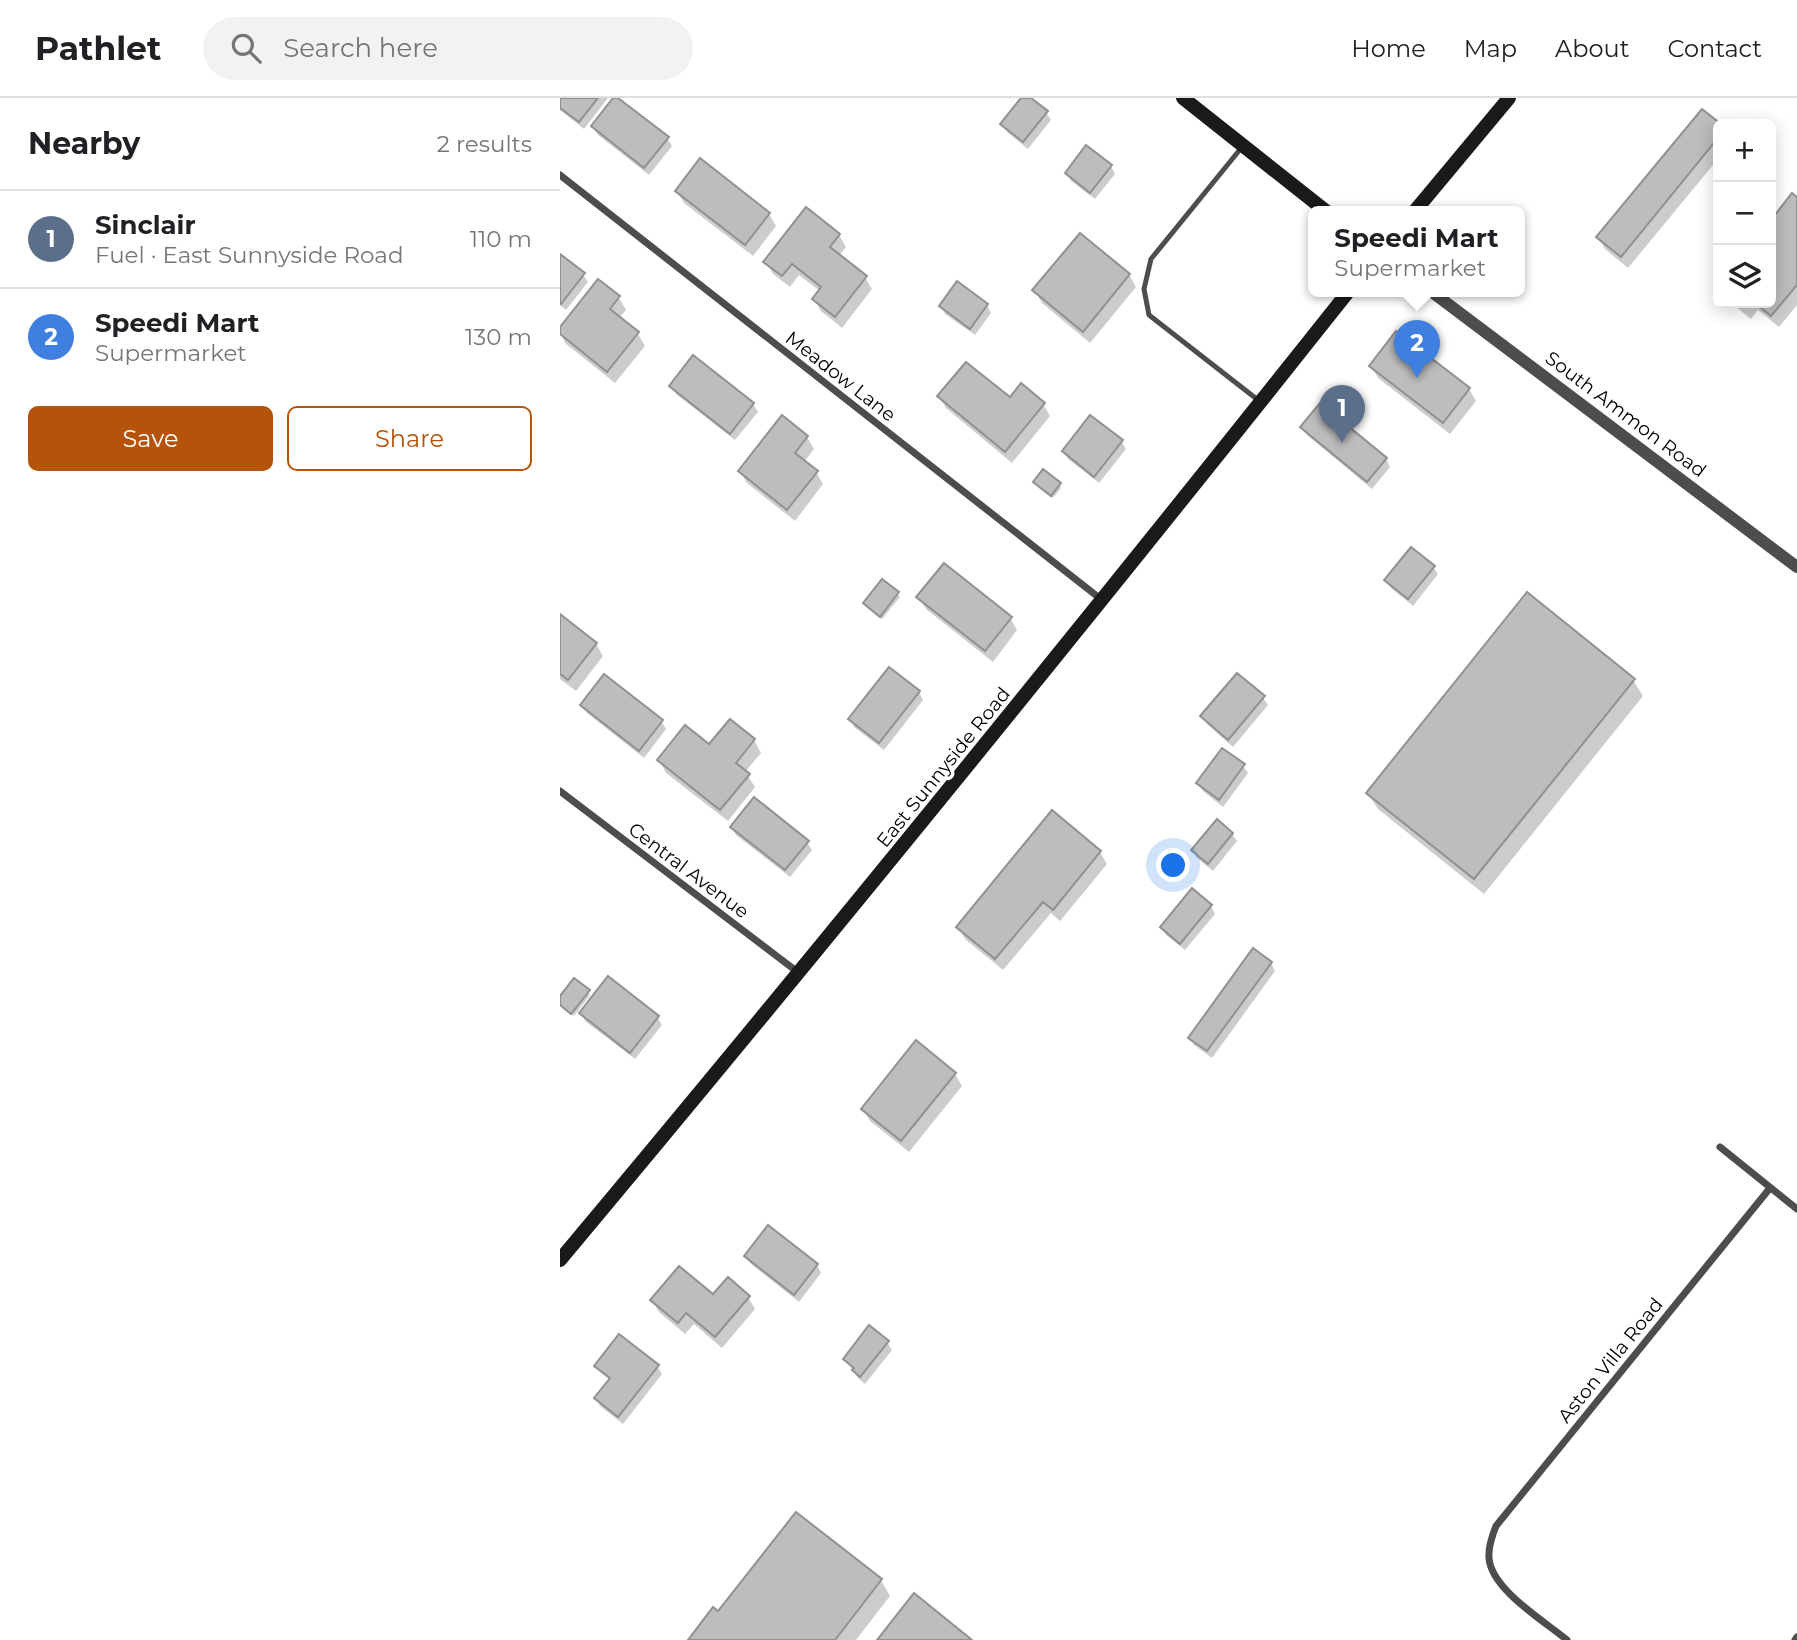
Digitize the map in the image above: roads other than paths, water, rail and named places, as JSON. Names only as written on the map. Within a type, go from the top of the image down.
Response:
[{"type":"main road","points":[[1183,98],[1319,206]]},
{"type":"main road","points":[[1419,206],[1509,98]]},
{"type":"main road","name":"East Sunnyside Road","points":[[560,1261],[800,974],[1344,297]]},
{"type":"street","name":"Meadow Lane","points":[[560,175],[1102,601]]},
{"type":"street","name":"South Ammon Road","points":[[1439,297],[1797,566]]},
{"type":"street","name":"Central Avenue","points":[[560,791],[800,974]]},
{"type":"street","points":[[1720,1147],[1797,1209]]},
{"type":"street","name":"Aston Villa Road","points":[[1567,1640],[1502,1587],[1493,1575],[1489,1559],[1496,1526],[1770,1188]]},
{"type":"lane","points":[[1243,146],[1152,259],[1144,289],[1149,315],[1261,402]]},
{"type":"place","name":"Speedi Mart","points":[[1417,378]]},
{"type":"place","name":"Sinclair","points":[[1342,443]]}]
